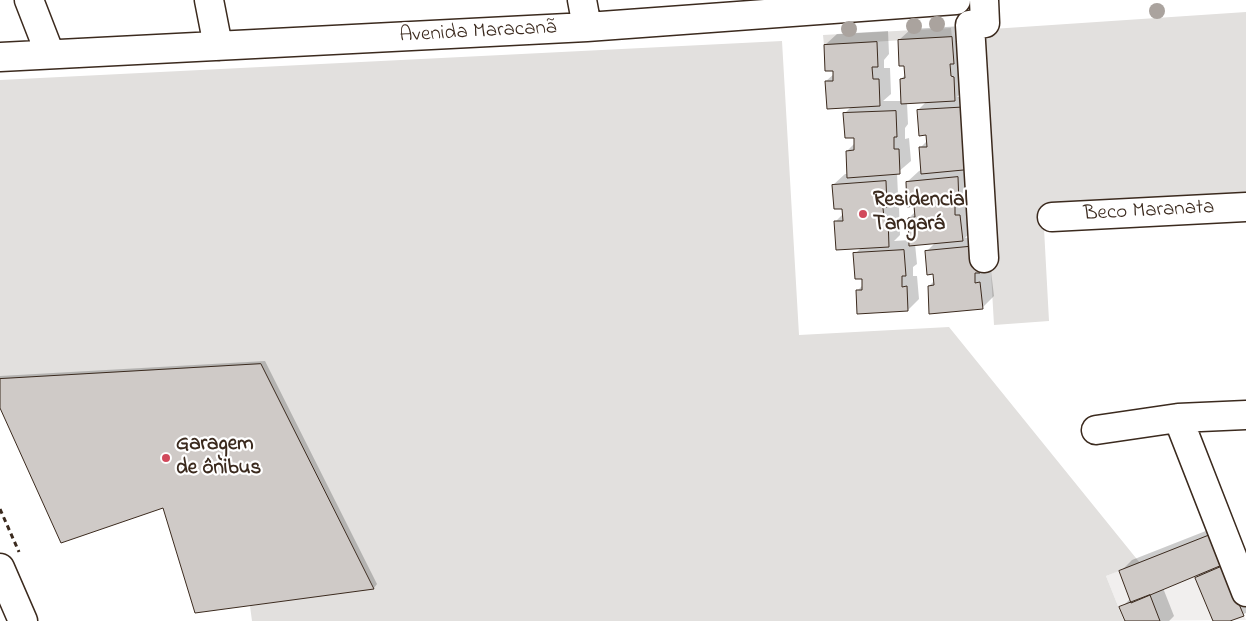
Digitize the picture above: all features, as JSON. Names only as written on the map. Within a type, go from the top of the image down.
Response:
[{"type":"street","points":[[29,0],[50,54]]},
{"type":"street","points":[[208,0],[218,46]]},
{"type":"street","points":[[582,0],[587,27]]},
{"type":"street","name":"Avenida Maracanã","points":[[0,57],[587,27],[956,0]]},
{"type":"street","points":[[984,0],[985,23],[970,24],[984,258]]},
{"type":"street","name":"Beco Maranata","points":[[1052,217],[1246,207]]},
{"type":"street","points":[[1096,430],[1178,418],[1246,415]]},
{"type":"street","points":[[1178,418],[1246,592]]},
{"type":"street","points":[[0,568],[23,621]]},
{"type":"shaded area","points":[[1246,12],[1246,199],[1043,210],[1049,321],[994,325],[977,30]]},
{"type":"shaded area","points":[[951,28],[952,37],[824,45],[823,35]]},
{"type":"shaded area","points":[[782,41],[799,335],[949,327],[1140,563],[1106,576],[1124,621],[252,621],[250,606],[374,588],[261,365],[0,379],[0,80]]},
{"type":"shaded area","points":[[1211,534],[1246,620],[1124,621],[1106,576]]},
{"type":"building","points":[[952,37],[954,64],[950,64],[951,76],[954,77],[955,101],[901,104],[900,79],[905,78],[904,66],[899,66],[898,40]]},
{"type":"building","points":[[877,42],[878,67],[872,67],[873,79],[879,79],[880,106],[827,109],[825,81],[833,81],[833,71],[825,71],[824,45]]},
{"type":"building","name":"Residencial Tangará","points":[[970,107],[974,169],[921,174],[919,147],[927,147],[926,135],[919,136],[917,110]]},
{"type":"building","name":"Residencial Tangará","points":[[896,111],[897,137],[894,137],[894,149],[899,149],[900,174],[847,178],[846,151],[854,150],[854,138],[845,138],[843,113]]},
{"type":"building","name":"Residencial Tangará","points":[[958,177],[959,204],[955,205],[955,215],[960,215],[963,241],[909,246],[908,218],[915,217],[914,206],[907,207],[906,182]]},
{"type":"building","name":"Residencial Tangará","points":[[886,181],[887,207],[883,208],[884,218],[888,218],[889,247],[836,250],[834,221],[843,221],[842,209],[834,209],[832,185]]},
{"type":"building","name":"Residencial Tangará","points":[[977,246],[980,273],[975,273],[975,283],[980,282],[983,309],[929,314],[928,286],[934,285],[933,274],[927,275],[925,251]]},
{"type":"building","name":"Residencial Tangará","points":[[904,250],[906,276],[902,276],[902,287],[907,286],[908,311],[857,314],[856,290],[862,290],[862,279],[855,279],[853,253]]},
{"type":"building","name":"Garagem de ônibus","points":[[261,364],[374,589],[195,613],[163,508],[61,543],[0,408],[0,379]]},
{"type":"building","points":[[1210,535],[1222,565],[1131,603],[1119,571]]},
{"type":"building","points":[[1223,566],[1244,616],[1230,621],[1213,621],[1195,578]]},
{"type":"building","points":[[1150,595],[1160,621],[1125,621],[1119,607]]},
{"type":"place","name":"Residencial Tangará","points":[[863,214]]},
{"type":"place","name":"Garagem de ônibus","points":[[166,458]]}]
